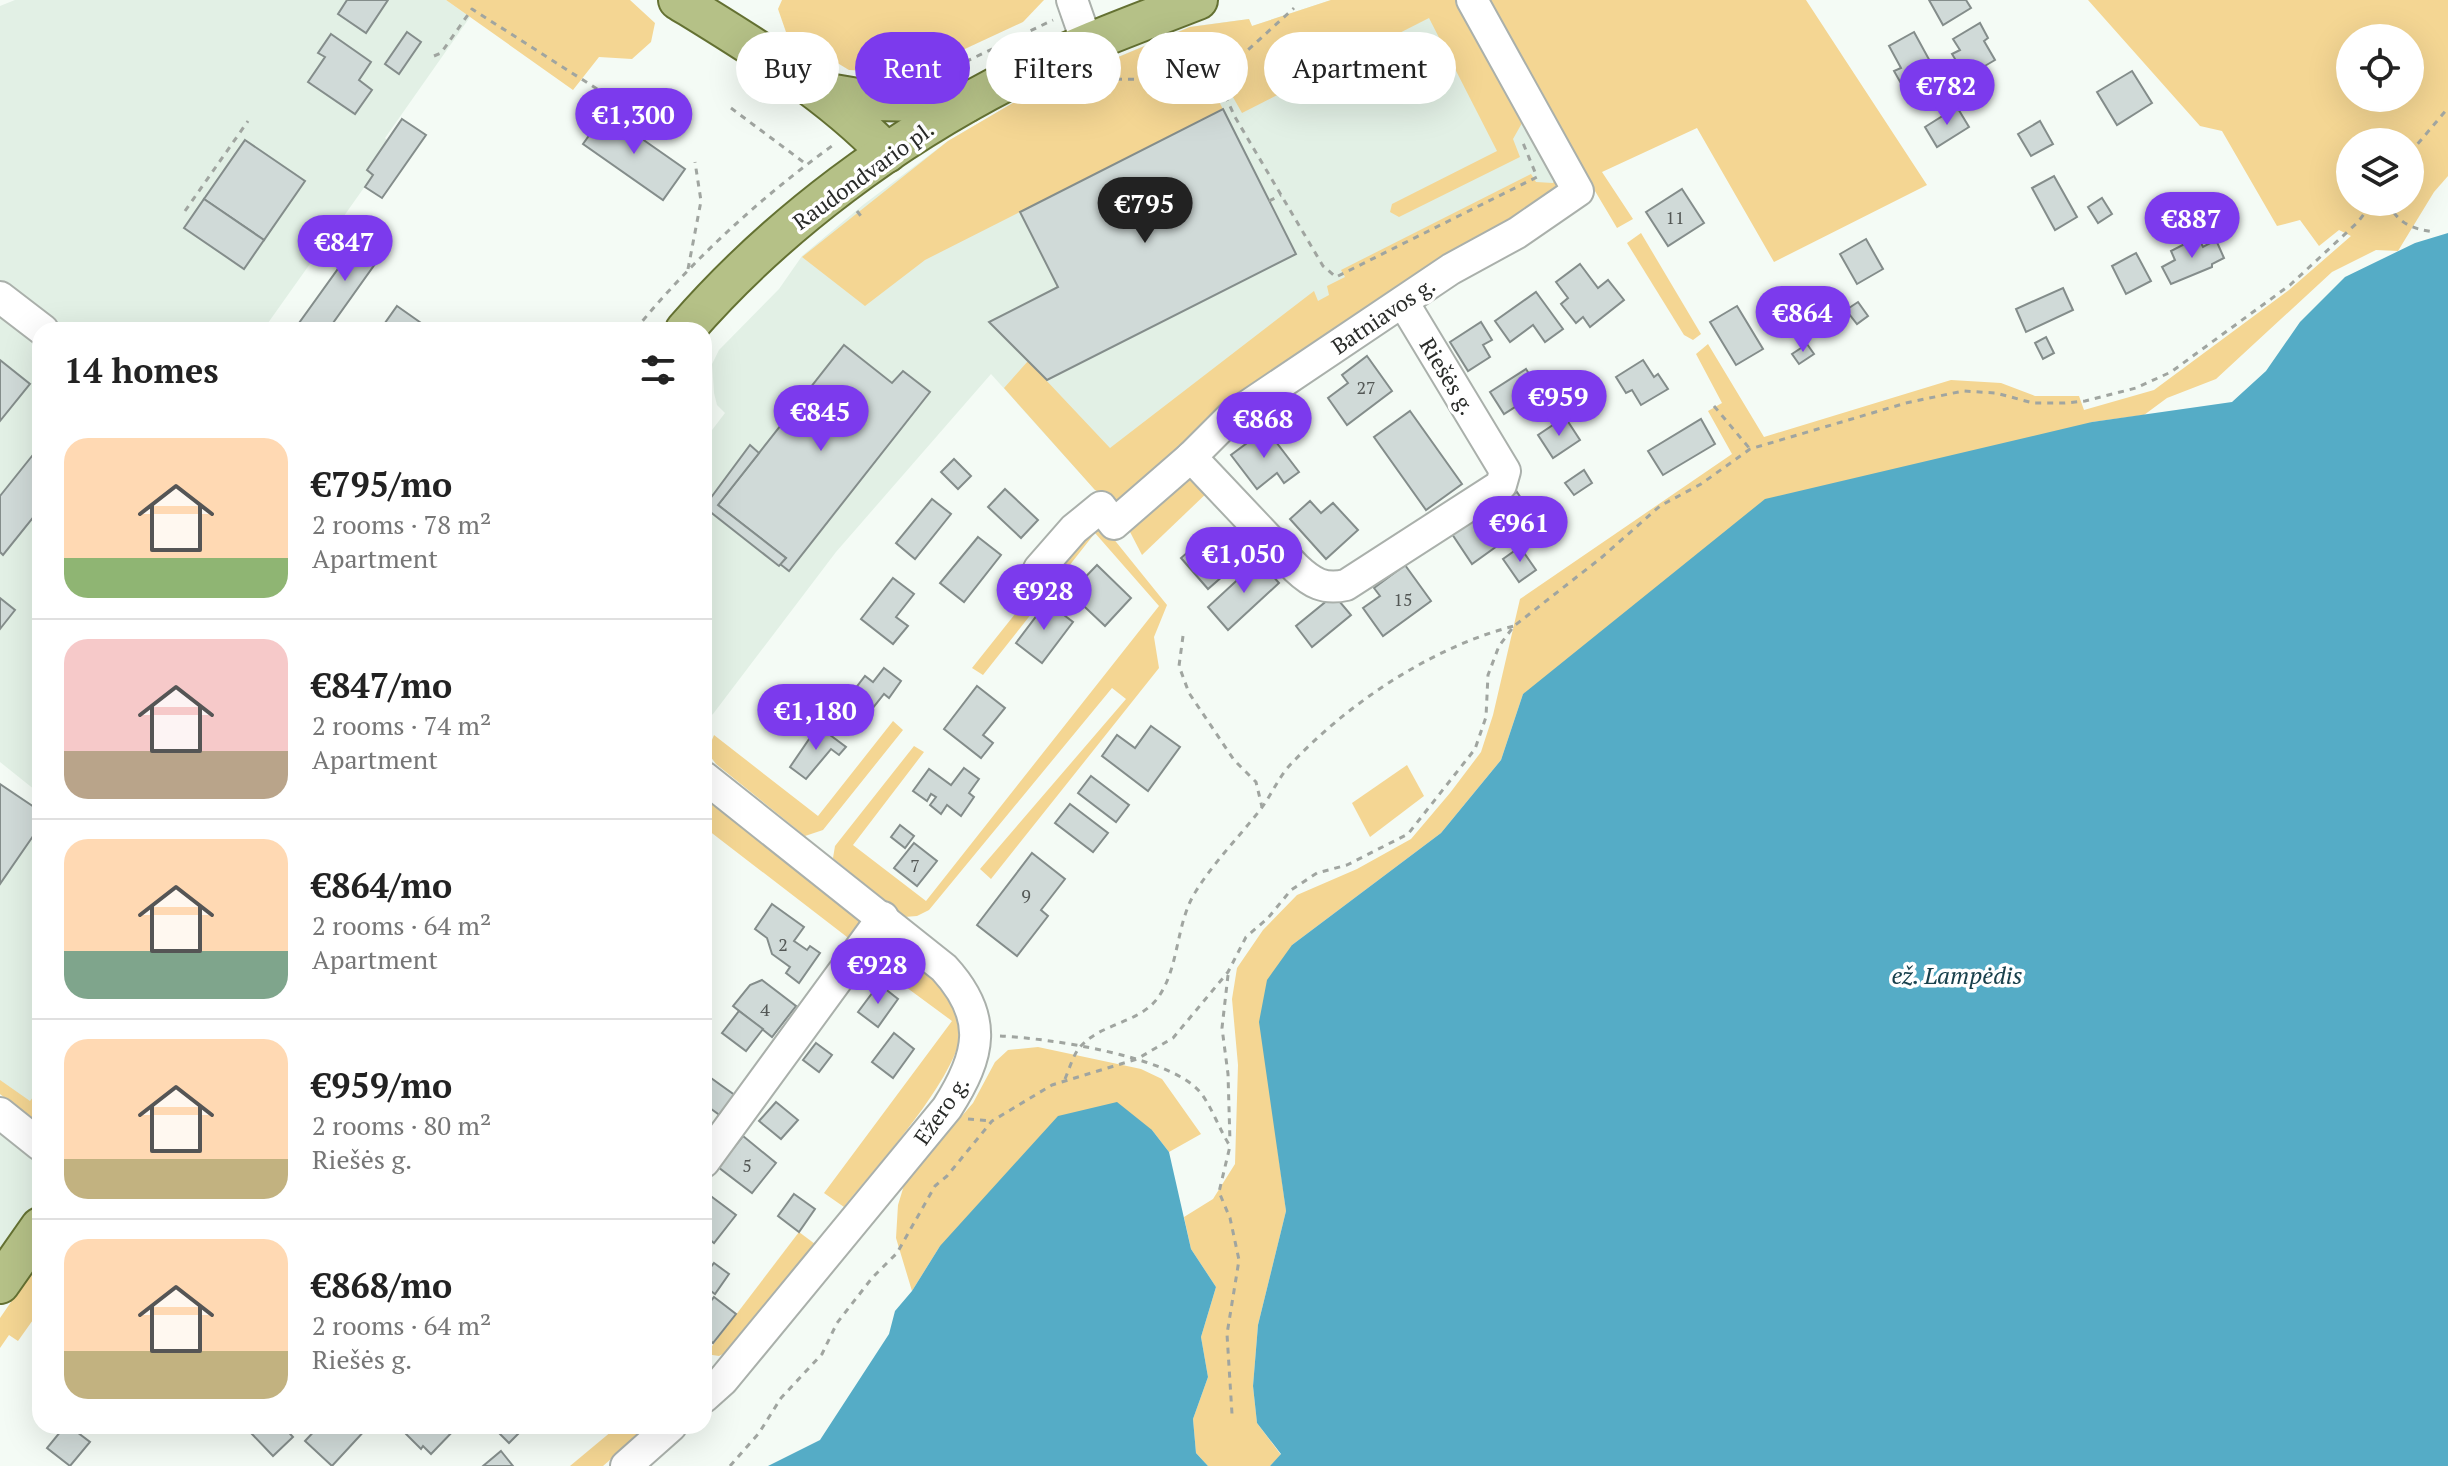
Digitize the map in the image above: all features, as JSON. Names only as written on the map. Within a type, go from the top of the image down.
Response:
[{"type":"main road","points":[[678,0],[736,38]]},
{"type":"main road","name":"Raudondvario pl.","points":[[970,100],[1078,17],[1198,0]]},
{"type":"main road","points":[[834,104],[861,125],[887,153]]},
{"type":"main road","name":"Raudondvario pl.","points":[[692,322],[735,276],[773,242],[887,153],[964,104]]},
{"type":"main road","points":[[0,1284],[32,1238]]},
{"type":"street","name":"Batniavos g.","points":[[1039,569],[1074,529],[1101,507],[1114,524],[1191,457],[1231,417],[1451,269],[1517,233],[1578,191],[1472,0]]},
{"type":"street","points":[[0,297],[33,322]]},
{"type":"street","name":"Riešės g.","points":[[1191,457],[1310,582],[1331,588],[1346,585],[1501,485],[1505,471],[1403,302]]},
{"type":"street","points":[[712,783],[944,968],[960,986],[969,1004],[977,1034]]},
{"type":"street","points":[[712,1151],[883,917]]},
{"type":"street","name":"Ežero g.","points":[[712,1379],[947,1108],[965,1080],[974,1056],[977,1034]]},
{"type":"street","points":[[0,1113],[32,1139]]},
{"type":"street","points":[[626,1466],[662,1434]]},
{"type":"path","points":[[1248,50],[1294,8]]},
{"type":"path","points":[[434,56],[441,53],[472,9],[608,96]]},
{"type":"path","points":[[970,62],[1078,17]]},
{"type":"path","points":[[1229,104],[1323,266],[1336,277],[1537,177]]},
{"type":"path","points":[[731,108],[806,164]]},
{"type":"path","points":[[2424,136],[2448,108]]},
{"type":"path","points":[[185,211],[248,121]]},
{"type":"path","points":[[642,322],[735,223],[814,159]]},
{"type":"path","points":[[687,272],[701,201],[695,162]]},
{"type":"path","points":[[1269,201],[1281,195]]},
{"type":"path","points":[[730,1466],[759,1433],[781,1398],[822,1354],[837,1323],[872,1278],[897,1253],[935,1186],[947,1176],[992,1121],[1064,1081],[1137,1059],[1173,1038],[1228,972],[1246,937],[1268,918],[1291,890],[1317,873],[1347,865],[1408,834],[1475,749],[1486,717],[1488,675],[1499,646],[1514,626],[1589,568],[1660,506],[1701,484],[1750,449],[1906,403],[1963,391],[1996,393],[2033,403],[2065,403],[2136,388],[2171,372],[2290,285],[2362,216]]},
{"type":"path","points":[[2394,216],[2416,230],[2436,232]]},
{"type":"path","points":[[1714,406],[1750,449]]},
{"type":"path","points":[[1064,1081],[1080,1047],[1101,1032],[1133,1019],[1157,999],[1169,974],[1185,911],[1195,891],[1262,807],[1288,767],[1365,700],[1434,654],[1482,634],[1514,626]]},
{"type":"path","points":[[1183,636],[1179,666],[1189,693],[1234,760],[1256,782],[1262,807]]},
{"type":"path","points":[[1228,972],[1222,1028],[1228,1074],[1230,1146],[1219,1192],[1230,1218],[1239,1260],[1227,1334],[1232,1414]]},
{"type":"path","points":[[977,1034],[1080,1047],[1137,1059],[1174,1071],[1200,1092],[1230,1146]]},
{"type":"shaded area","points":[[15,0],[446,0],[470,17],[385,138],[387,140],[367,170],[373,175],[269,322],[32,322],[32,788],[0,762],[0,6]]},
{"type":"shaded area","points":[[446,0],[630,0],[655,23],[651,42],[632,59],[599,57],[573,90]]},
{"type":"shaded area","points":[[782,0],[1044,0],[1023,22],[1001,32],[986,32],[986,39],[970,47],[970,32],[855,32],[855,70],[839,64],[839,32],[786,32],[778,9]]},
{"type":"shaded area","points":[[1331,0],[1459,0],[1560,180],[1535,203],[1095,490],[991,374],[836,552],[712,715],[712,430],[725,413],[717,405],[714,393],[712,364],[719,350],[779,289],[802,256],[948,141],[1011,104],[1121,104],[1121,56],[1137,49],[1137,104],[1248,104],[1248,32],[1177,32],[1189,27],[1249,19],[1252,26]]},
{"type":"shaded area","points":[[1331,0],[1459,0],[1526,116],[1513,139],[1520,157],[1399,217],[1390,212],[1392,204],[1497,151],[1456,71],[1456,32],[1436,32],[1429,18],[1401,32],[1264,32],[1264,102],[1242,113],[1237,104],[1248,104],[1248,32],[1178,32],[1190,27],[1249,19],[1252,26]]},
{"type":"shaded area","points":[[1486,0],[1806,0],[1927,185],[1774,262],[1697,128],[1602,172],[1633,219],[1617,228]]},
{"type":"shaded area","points":[[2088,0],[2448,0],[2448,176],[2424,208],[2424,128],[2336,128],[2336,216],[2419,216],[2398,251],[2376,250],[2332,272],[2216,379],[2167,398],[2144,415],[2092,422],[1523,694],[1501,760],[1441,833],[1292,945],[1277,1144],[1286,1211],[1258,1325],[1253,1386],[1257,1423],[1281,1455],[1270,1466],[1208,1466],[1196,1453],[1193,1419],[1208,1377],[1201,1337],[1216,1287],[1191,1249],[1184,1217],[1213,1199],[1235,1164],[1238,1065],[1232,999],[1237,968],[1263,930],[1297,895],[1357,869],[1411,839],[1450,793],[1481,752],[1493,715],[1520,599],[1732,454],[1708,411],[1722,403],[1696,354],[1708,344],[1764,437],[1951,380],[2001,383],[2035,396],[2079,396],[2084,410],[2154,390],[2289,290],[2351,236],[2339,230],[2319,246],[2300,220],[2277,226],[2222,131],[2200,126]]},
{"type":"shaded area","points":[[1137,49],[1137,104],[1220,104],[1223,109],[925,260],[865,306],[802,257],[948,141],[1011,104],[1121,104],[1121,56]]},
{"type":"shaded area","points":[[1546,167],[1552,167],[1558,186],[1228,406],[1122,500],[1114,500],[1095,490],[1004,388],[1028,361],[1110,448],[1314,291],[1318,301],[1329,295],[1327,286],[1345,277],[1341,270],[1531,174],[1536,182],[1553,183],[1555,179]]},
{"type":"shaded area","points":[[1641,233],[1701,334],[1693,340],[1684,335],[1627,243]]},
{"type":"shaded area","points":[[1183,474],[1211,489],[1142,555],[1129,530]]},
{"type":"shaded area","points":[[1100,522],[1167,605],[1154,637],[1159,668],[991,879],[980,869],[1126,699],[1112,688],[929,910],[917,916],[904,917],[833,858],[835,846],[914,746],[924,752],[853,845],[926,901],[1159,606],[1095,533],[983,675],[972,668],[1078,535]]},
{"type":"shaded area","points":[[893,721],[903,730],[823,830],[805,836],[716,764],[712,759],[714,735],[818,816]]},
{"type":"shaded area","points":[[1407,765],[1424,796],[1370,837],[1352,803]]},
{"type":"shaded area","points":[[0,784],[32,806],[32,1120],[0,1094]]},
{"type":"shaded area","points":[[712,797],[866,919],[847,944],[847,937],[712,833]]},
{"type":"shaded area","points":[[892,939],[938,982],[960,1015],[961,1037],[937,1088],[844,1207],[824,1193],[952,1021],[872,962],[844,995],[840,993],[871,951]]},
{"type":"shaded area","points":[[1038,1047],[1141,1069],[1162,1079],[1201,1134],[1169,1152],[1152,1130],[940,1246],[912,1291],[896,1238],[898,1205],[905,1182],[973,1103],[995,1062],[1008,1050]]},
{"type":"shaded area","points":[[0,1080],[30,1101],[32,1098],[32,1120],[0,1094]]},
{"type":"shaded area","points":[[0,1132],[32,1158],[32,1208],[0,1254]]},
{"type":"shaded area","points":[[799,1232],[815,1244],[727,1352],[712,1355],[712,1346]]},
{"type":"shaded area","points":[[32,1272],[32,1321],[18,1341],[9,1335],[0,1348],[0,1318]]},
{"type":"shaded area","points":[[608,1434],[640,1434],[603,1466],[570,1466]]},
{"type":"water","name":"ež. Lampėdis","points":[[2448,233],[2448,1466],[1270,1466],[1281,1454],[1257,1423],[1253,1386],[1258,1325],[1286,1211],[1259,1022],[1267,980],[1292,945],[1441,833],[1501,760],[1523,694],[1765,499],[2092,422],[2232,402],[2266,371],[2300,322],[2345,277],[2415,243]]},
{"type":"water","points":[[1117,1102],[1152,1130],[1169,1152],[1191,1249],[1216,1287],[1201,1337],[1208,1377],[1193,1419],[1196,1453],[1208,1466],[768,1466],[820,1440],[889,1334],[895,1311],[912,1291],[940,1246],[1058,1116]]},
{"type":"building","points":[[347,0],[388,0],[366,33],[338,14]]},
{"type":"building","points":[[1929,0],[1966,0],[1971,8],[1943,25]]},
{"type":"building","points":[[1980,23],[1988,38],[1984,41],[1995,60],[1966,77],[1952,54],[1960,50],[1953,39]]},
{"type":"building","points":[[407,32],[421,42],[399,74],[385,64]]},
{"type":"building","points":[[1914,32],[1943,85],[1912,103],[1894,71],[1901,68],[1889,46]]},
{"type":"building","points":[[331,34],[371,62],[359,80],[372,90],[355,114],[308,82],[325,57],[318,53]]},
{"type":"building","points":[[2132,71],[2152,103],[2117,125],[2097,92]]},
{"type":"building","points":[[1957,107],[1969,127],[1937,147],[1925,127]]},
{"type":"building","points":[[1223,109],[1296,254],[1047,380],[989,322],[1058,287],[1020,212]]},
{"type":"building","points":[[605,113],[685,169],[663,200],[583,144]]},
{"type":"building","points":[[402,119],[426,135],[382,198],[365,187],[373,175],[367,170]]},
{"type":"building","points":[[2040,121],[2053,144],[2031,156],[2018,134]]},
{"type":"building","points":[[245,140],[305,181],[264,240],[204,199]]},
{"type":"building","points":[[2054,176],[2077,217],[2055,230],[2032,188]]},
{"type":"building","points":[[1682,189],[1704,223],[1668,246],[1646,212]]},
{"type":"building","points":[[2102,198],[2112,214],[2098,223],[2088,207]]},
{"type":"building","points":[[204,199],[264,240],[244,269],[184,228]]},
{"type":"building","points":[[368,227],[390,243],[334,322],[300,322]]},
{"type":"building","points":[[2198,237],[2203,247],[2216,240],[2224,258],[2212,267],[2171,284],[2162,267],[2175,260],[2171,251]]},
{"type":"building","points":[[1866,239],[1883,269],[1857,284],[1840,254]]},
{"type":"building","points":[[2136,253],[2151,281],[2126,294],[2112,266]]},
{"type":"building","points":[[1580,264],[1598,288],[1608,280],[1624,300],[1590,327],[1583,317],[1576,323],[1561,304],[1568,298],[1556,282]]},
{"type":"building","points":[[2063,288],[2073,310],[2026,332],[2016,309]]},
{"type":"building","points":[[1536,292],[1563,329],[1545,342],[1533,325],[1510,342],[1495,321]]},
{"type":"building","points":[[1858,302],[1868,316],[1857,324],[1846,310]]},
{"type":"building","points":[[397,306],[420,322],[386,322]]},
{"type":"building","points":[[1737,306],[1763,349],[1736,365],[1710,322]]},
{"type":"building","points":[[1481,322],[1492,340],[1483,345],[1490,357],[1468,371],[1450,342]]},
{"type":"building","points":[[2046,337],[2054,353],[2043,359],[2035,343]]},
{"type":"building","points":[[1807,344],[1814,354],[1799,364],[1792,354]]},
{"type":"building","points":[[844,345],[892,383],[903,371],[930,392],[789,571],[780,564],[786,558],[718,505]]},
{"type":"building","points":[[1367,356],[1392,391],[1347,425],[1328,398],[1348,383],[1342,375]]},
{"type":"building","points":[[0,360],[30,384],[0,421]]},
{"type":"building","points":[[1643,360],[1654,377],[1658,374],[1668,389],[1641,405],[1632,390],[1626,393],[1616,377]]},
{"type":"building","points":[[1526,369],[1540,391],[1504,414],[1490,392]]},
{"type":"building","points":[[1410,411],[1462,484],[1426,510],[1374,437]]},
{"type":"building","points":[[1565,417],[1580,440],[1553,458],[1538,435]]},
{"type":"building","points":[[1701,419],[1715,444],[1663,475],[1648,451]]},
{"type":"building","points":[[1266,429],[1299,472],[1284,483],[1277,473],[1257,489],[1231,455]]},
{"type":"building","points":[[750,445],[759,453],[718,505],[786,558],[779,566],[712,513],[712,496]]},
{"type":"building","points":[[32,456],[32,519],[3,555],[0,552],[0,496]]},
{"type":"building","points":[[954,459],[971,476],[958,489],[941,472]]},
{"type":"building","points":[[1584,470],[1592,483],[1574,495],[1565,483]]},
{"type":"building","points":[[1005,489],[1038,520],[1021,538],[988,507]]},
{"type":"building","points":[[1517,492],[1528,509],[1504,524],[1494,507]]},
{"type":"building","points":[[932,499],[951,514],[915,559],[896,543]]},
{"type":"building","points":[[1310,501],[1321,513],[1333,503],[1358,530],[1326,559],[1290,519]]},
{"type":"building","points":[[1482,509],[1504,541],[1472,564],[1450,531]]},
{"type":"building","points":[[1211,532],[1226,550],[1235,542],[1247,555],[1208,589],[1181,558]]},
{"type":"building","points":[[978,537],[1001,555],[964,602],[940,583]]},
{"type":"building","points":[[1520,547],[1536,570],[1519,582],[1503,559]]},
{"type":"building","points":[[1259,560],[1279,583],[1228,630],[1208,607]]},
{"type":"building","points":[[1097,565],[1131,598],[1105,626],[1070,593]]},
{"type":"building","points":[[1405,565],[1431,601],[1383,636],[1363,608],[1380,596],[1374,588]]},
{"type":"building","points":[[893,578],[914,594],[896,617],[908,626],[893,644],[861,619]]},
{"type":"building","points":[[1334,595],[1351,615],[1312,647],[1296,626]]},
{"type":"building","points":[[0,598],[15,610],[0,629]]},
{"type":"building","points":[[1047,602],[1073,622],[1042,663],[1016,643]]},
{"type":"building","points":[[884,668],[901,681],[889,698],[884,694],[868,714],[848,698],[865,676],[873,682]]},
{"type":"building","points":[[977,686],[1005,708],[983,735],[993,743],[981,758],[944,729]]},
{"type":"building","points":[[818,726],[846,747],[839,755],[831,749],[806,779],[790,767]]},
{"type":"building","points":[[1151,726],[1180,747],[1148,791],[1102,756],[1117,735],[1135,748]]},
{"type":"building","points":[[964,768],[979,779],[969,793],[974,797],[961,816],[947,805],[941,814],[930,805],[936,797],[931,794],[927,801],[913,791],[929,769],[951,785]]},
{"type":"building","points":[[1091,776],[1129,805],[1116,822],[1078,793]]},
{"type":"building","points":[[0,784],[32,806],[32,838],[0,884]]},
{"type":"building","points":[[1070,804],[1108,833],[1093,852],[1055,823]]},
{"type":"building","points":[[900,825],[914,836],[905,848],[891,837]]},
{"type":"building","points":[[914,843],[937,861],[917,886],[894,868]]},
{"type":"building","points":[[1032,853],[1065,879],[1041,910],[1048,916],[1017,956],[977,925]]},
{"type":"building","points":[[772,904],[804,927],[794,941],[807,950],[810,946],[820,953],[799,983],[786,973],[790,967],[772,954],[767,938],[755,929]]},
{"type":"building","points":[[762,980],[796,1006],[772,1037],[733,1006],[750,985]]},
{"type":"building","points":[[879,984],[898,999],[878,1027],[858,1012]]},
{"type":"building","points":[[739,1011],[763,1029],[746,1051],[722,1033]]},
{"type":"building","points":[[894,1033],[914,1049],[893,1078],[872,1062]]},
{"type":"building","points":[[816,1043],[832,1055],[819,1072],[803,1060]]},
{"type":"building","points":[[712,1079],[736,1096],[721,1116],[712,1110]]},
{"type":"building","points":[[776,1102],[798,1120],[781,1139],[759,1121]]},
{"type":"building","points":[[743,1136],[776,1163],[752,1193],[718,1167]]},
{"type":"building","points":[[794,1194],[815,1209],[799,1232],[778,1216]]},
{"type":"building","points":[[712,1197],[736,1215],[714,1243],[712,1241]]},
{"type":"building","points":[[714,1263],[729,1274],[715,1294],[712,1292]]},
{"type":"building","points":[[714,1297],[736,1314],[713,1343],[712,1342]]},
{"type":"building","points":[[58,1434],[80,1434],[90,1442],[70,1466],[47,1448]]},
{"type":"building","points":[[252,1434],[290,1434],[293,1437],[273,1456]]},
{"type":"building","points":[[312,1434],[361,1434],[332,1466],[305,1441]]},
{"type":"building","points":[[406,1434],[450,1434],[431,1454],[423,1446],[421,1449]]},
{"type":"building","points":[[500,1434],[518,1434],[509,1443]]},
{"type":"building","points":[[501,1451],[513,1466],[483,1466]]}]
